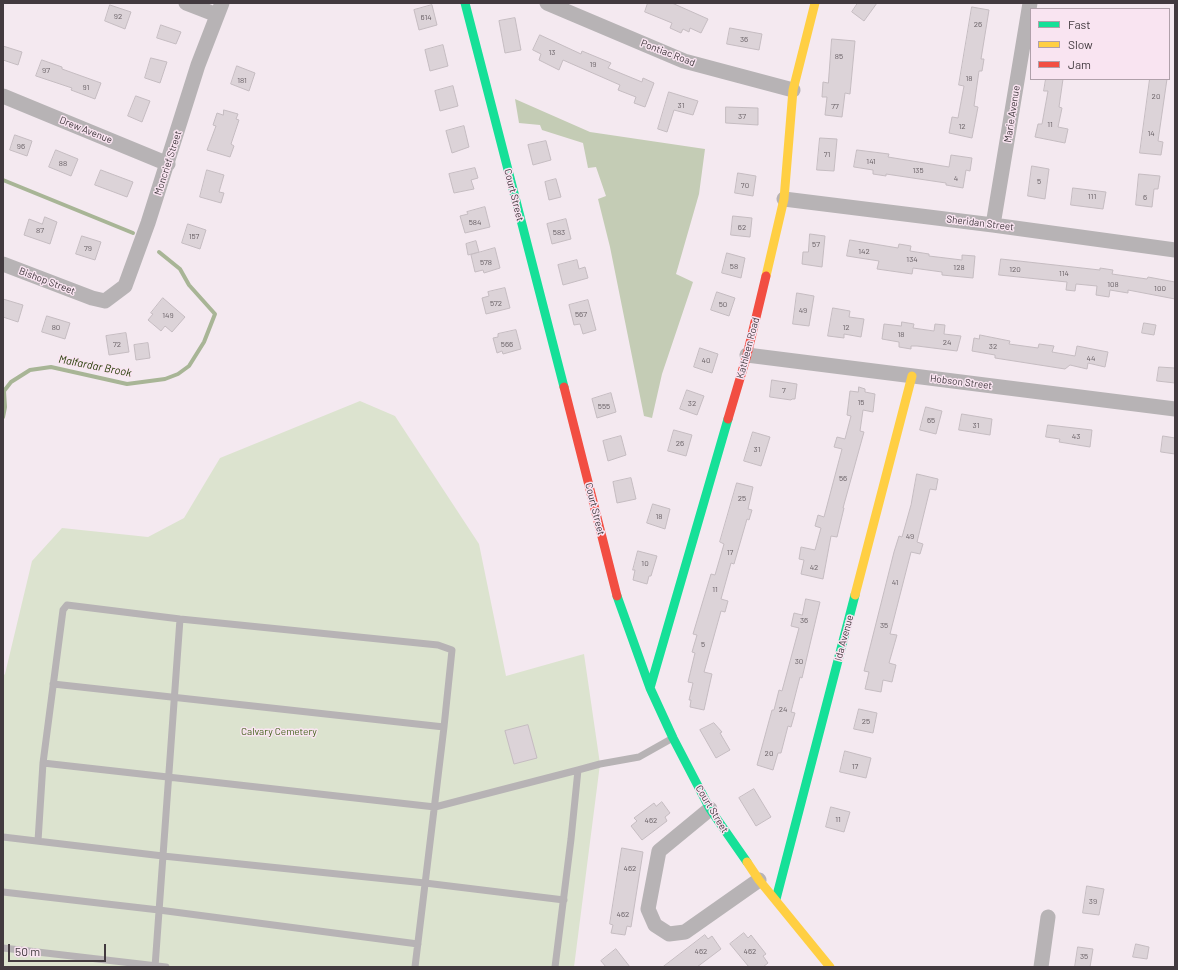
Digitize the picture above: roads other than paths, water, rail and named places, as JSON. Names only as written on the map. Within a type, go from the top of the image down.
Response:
[{"type":"street","points":[[186,3],[219,9]]},
{"type":"street","name":"Court Street","points":[[465,3],[619,603],[650,688],[673,738],[710,809],[759,880],[830,967]]},
{"type":"street","name":"Pontiac Road","points":[[547,3],[684,61],[793,90]]},
{"type":"street","name":"Kathleen Road","points":[[650,688],[747,354],[784,199],[793,90],[815,3]]},
{"type":"street","name":"Marie Avenue","points":[[993,224],[1030,3]]},
{"type":"street","name":"Moncrief Street","points":[[92,298],[105,301],[125,286],[168,164],[198,65],[219,9]]},
{"type":"street","name":"Drew Avenue","points":[[3,96],[168,164]]},
{"type":"street","name":"Sheridan Street","points":[[784,199],[993,224],[1175,250]]},
{"type":"street","name":"Bishop Street","points":[[3,264],[92,298]]},
{"type":"street","name":"Hobson Street","points":[[747,354],[1175,409]]},
{"type":"street","name":"Ida Avenue","points":[[776,899],[912,376]]},
{"type":"street","points":[[710,809],[659,851],[648,910],[655,925],[669,934],[685,932],[759,880]]},
{"type":"street","points":[[1041,967],[1048,917]]},
{"type":"lane","points":[[38,841],[43,763],[63,610],[67,605],[180,619],[438,645],[452,650],[415,967]]},
{"type":"lane","points":[[155,966],[180,619]]},
{"type":"lane","points":[[53,684],[444,727]]},
{"type":"lane","points":[[43,763],[434,806],[600,764],[639,757],[673,738]]},
{"type":"lane","points":[[555,967],[578,770]]},
{"type":"lane","points":[[3,837],[163,856],[425,883],[564,900]]},
{"type":"lane","points":[[3,892],[159,910],[418,944]]},
{"type":"lane","points":[[3,948],[166,967]]},
{"type":"waterway","name":"Malfardar Brook","points":[[3,180],[133,233]]},
{"type":"waterway","name":"Malfardar Brook","points":[[3,417],[5,407],[4,391],[11,382],[30,370],[51,367],[127,384],[165,379],[178,374],[189,366],[204,342],[215,314],[189,285],[180,269],[159,252]]},
{"type":"park label","name":"Calvary Cemetery","points":[[279,732]]}]
